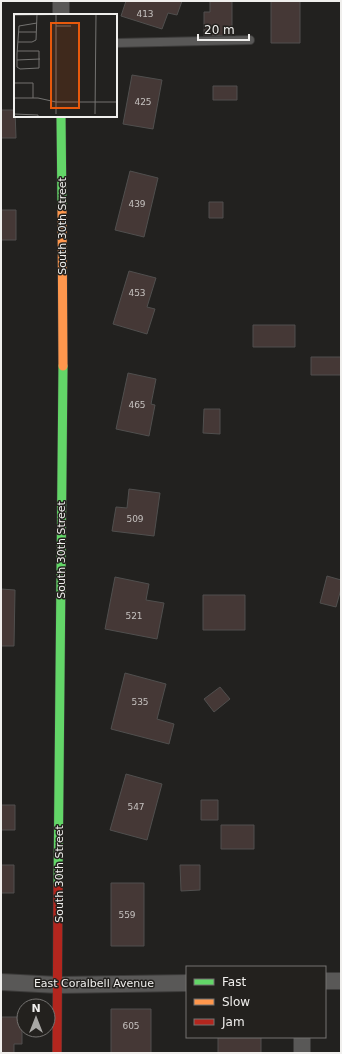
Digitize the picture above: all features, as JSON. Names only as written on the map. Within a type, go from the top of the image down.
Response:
[{"type":"street","points":[[61,1],[61,14]]},
{"type":"street","name":"South 30th Street","points":[[57,1053],[63,362],[61,117]]},
{"type":"street","points":[[326,981],[341,981]]},
{"type":"street","name":"East Coralbell Avenue","points":[[1,982],[58,984],[186,983]]},
{"type":"street","points":[[302,1038],[302,1053]]},
{"type":"lane","points":[[117,43],[250,40]]},
{"type":"building","points":[[126,1],[182,1],[177,15],[168,13],[162,29],[121,16]]},
{"type":"building","points":[[210,1],[232,1],[232,35],[204,36],[204,12],[210,12]]},
{"type":"building","points":[[271,1],[300,1],[300,43],[271,43]]},
{"type":"building","points":[[132,75],[162,80],[153,129],[123,124]]},
{"type":"building","points":[[213,86],[237,86],[237,100],[213,100]]},
{"type":"building","points":[[1,110],[14,110],[16,138],[1,138]]},
{"type":"building","points":[[130,171],[158,178],[144,237],[115,230]]},
{"type":"building","points":[[209,202],[223,202],[223,218],[209,218]]},
{"type":"building","points":[[1,210],[16,210],[16,240],[1,240]]},
{"type":"building","points":[[129,271],[156,278],[147,307],[155,309],[147,334],[113,324]]},
{"type":"building","points":[[253,325],[295,325],[295,347],[253,347]]},
{"type":"building","points":[[311,357],[341,357],[341,375],[311,375]]},
{"type":"building","points":[[128,373],[156,379],[151,404],[155,405],[149,436],[116,429]]},
{"type":"building","points":[[204,409],[220,409],[220,434],[203,433]]},
{"type":"building","points":[[129,489],[160,493],[154,536],[112,531],[116,507],[127,508]]},
{"type":"building","points":[[327,576],[341,580],[341,589],[336,607],[320,603]]},
{"type":"building","points":[[115,577],[149,584],[146,600],[164,603],[157,639],[105,629]]},
{"type":"building","points":[[1,589],[15,590],[14,646],[1,646]]},
{"type":"building","points":[[203,595],[245,595],[245,630],[203,630]]},
{"type":"building","points":[[125,673],[166,684],[157,719],[174,724],[169,744],[111,729]]},
{"type":"building","points":[[220,687],[230,699],[214,712],[204,699]]},
{"type":"building","points":[[126,774],[162,784],[147,840],[110,830]]},
{"type":"building","points":[[201,800],[218,800],[218,820],[201,820]]},
{"type":"building","points":[[1,805],[15,805],[15,830],[1,830]]},
{"type":"building","points":[[221,825],[254,825],[254,849],[221,849]]},
{"type":"building","points":[[1,865],[14,865],[14,893],[1,893]]},
{"type":"building","points":[[180,865],[200,865],[200,890],[181,891]]},
{"type":"building","points":[[111,883],[144,883],[144,946],[111,946]]},
{"type":"building","points":[[111,1009],[151,1009],[151,1053],[111,1053]]},
{"type":"building","points":[[1,1017],[16,1017],[16,1038],[22,1038],[22,1044],[14,1044],[14,1053],[1,1053]]},
{"type":"building","points":[[218,1038],[261,1038],[261,1053],[218,1053]]},
{"type":"traffic: fast","points":[[61,117],[62,209]]},
{"type":"traffic: fast","points":[[58,885],[63,366]]},
{"type":"traffic: slow","points":[[62,209],[63,366]]},
{"type":"traffic: jam","points":[[57,1053],[58,885]]}]
